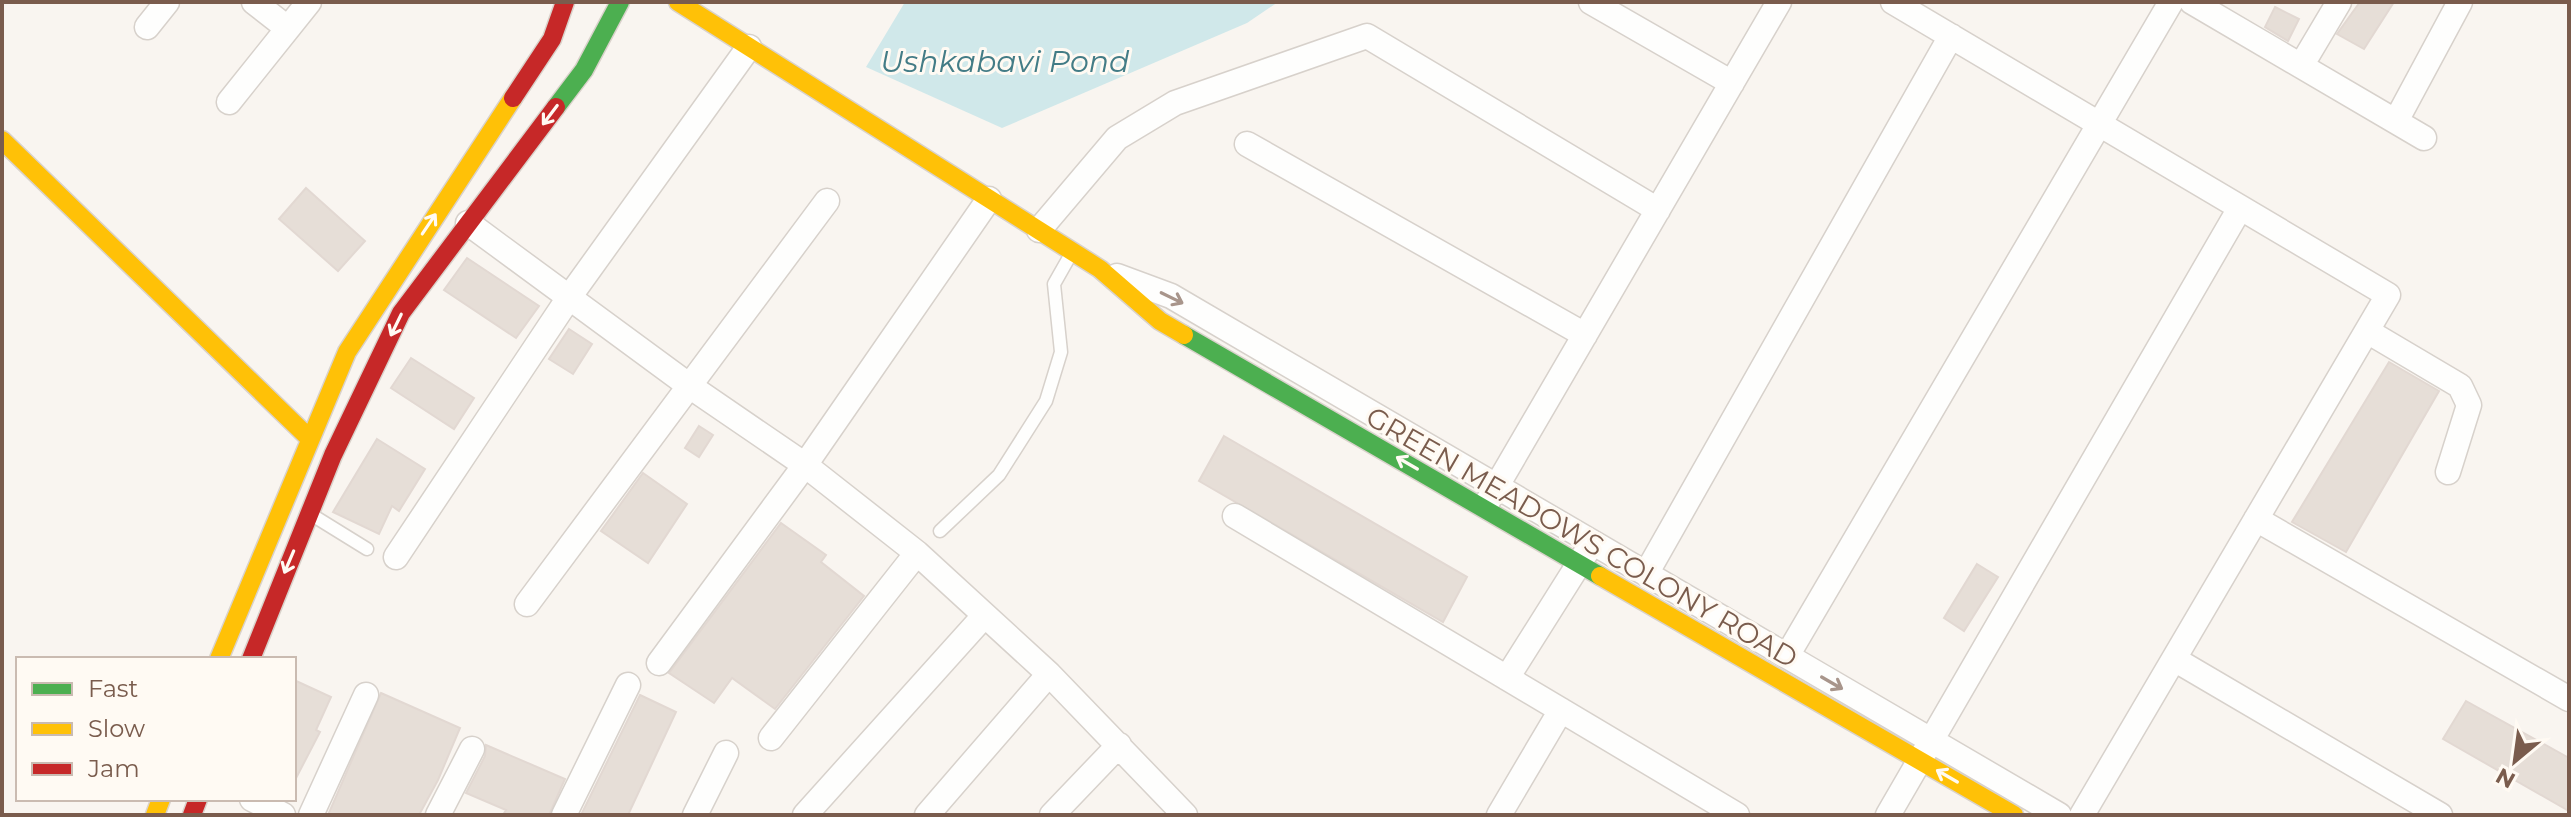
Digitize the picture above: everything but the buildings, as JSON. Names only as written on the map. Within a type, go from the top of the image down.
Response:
[{"type":"street","points":[[147,27],[167,2]]},
{"type":"street","points":[[254,2],[286,27]]},
{"type":"street","points":[[229,102],[309,2]]},
{"type":"street","points":[[252,657],[309,513],[401,313],[468,223],[565,59],[565,2]]},
{"type":"street","points":[[220,657],[347,352],[565,59],[620,2]]},
{"type":"street","name":"GREEN MEADOWS COLONY ROAD","points":[[678,2],[1100,269],[1160,321],[1579,563],[1925,750],[2059,815]]},
{"type":"street","points":[[1591,2],[1732,83]]},
{"type":"street","points":[[1484,508],[1779,2]]},
{"type":"street","points":[[1893,2],[2388,295],[2082,815]]},
{"type":"street","points":[[1787,656],[2171,2]]},
{"type":"street","points":[[2192,2],[2424,138]]},
{"type":"street","points":[[2301,66],[2339,2]]},
{"type":"street","points":[[2396,121],[2460,2]]},
{"type":"street","points":[[1039,230],[1117,138],[1175,103],[1367,36],[1658,210]]},
{"type":"street","points":[[1646,574],[1951,36]]},
{"type":"street","points":[[396,557],[570,296],[749,47]]},
{"type":"street","points":[[2,140],[309,438]]},
{"type":"street","points":[[1247,144],[1585,335]]},
{"type":"street","points":[[659,663],[805,465],[989,199]]},
{"type":"street","points":[[527,604],[827,201]]},
{"type":"street","points":[[1888,815],[2240,208]]},
{"type":"street","points":[[468,223],[691,387],[805,465],[917,553],[1049,674],[1185,815]]},
{"type":"street","name":"GREEN MEADOWS COLONY ROAD","points":[[1100,269],[1171,296],[1787,656],[2014,815]]},
{"type":"street","points":[[2367,331],[2460,386],[2469,405],[2448,472]]},
{"type":"street","points":[[1235,516],[1561,710],[1700,806],[1737,815]]},
{"type":"street","points":[[2256,519],[2569,699]]},
{"type":"street","points":[[1507,678],[1593,542]]},
{"type":"street","points":[[771,738],[917,553]]},
{"type":"street","points":[[805,815],[984,616]]},
{"type":"street","points":[[2174,659],[2440,815]]},
{"type":"street","points":[[927,815],[1049,674]]},
{"type":"street","points":[[564,815],[628,685]]},
{"type":"street","points":[[311,815],[366,695]]},
{"type":"street","points":[[1499,815],[1561,710]]},
{"type":"street","points":[[1052,815],[1119,745]]},
{"type":"street","points":[[438,815],[472,749]]},
{"type":"street","points":[[695,815],[726,753]]},
{"type":"street","points":[[256,801],[283,815]]},
{"type":"lane","points":[[940,531],[999,475],[1046,401],[1061,352],[1054,284],[1073,252]]},
{"type":"lane","points":[[309,513],[367,549]]},
{"type":"water","name":"Ushkabavi Pond","points":[[905,2],[1278,2],[1247,23],[1002,128],[866,67]]},
{"type":"traffic: fast","points":[[556,107],[584,70],[620,2]]},
{"type":"traffic: fast","points":[[1184,335],[1600,576]]},
{"type":"traffic: slow","points":[[678,2],[1100,269],[1160,321],[1184,335]]},
{"type":"traffic: slow","points":[[220,657],[347,352],[513,98]]},
{"type":"traffic: slow","points":[[2,140],[309,438]]},
{"type":"traffic: slow","points":[[1600,576],[2014,815]]},
{"type":"traffic: slow","points":[[155,815],[160,801]]},
{"type":"traffic: jam","points":[[513,98],[552,39],[565,2]]},
{"type":"traffic: jam","points":[[252,657],[333,455],[401,313],[556,107]]},
{"type":"traffic: jam","points":[[192,815],[197,801]]}]
